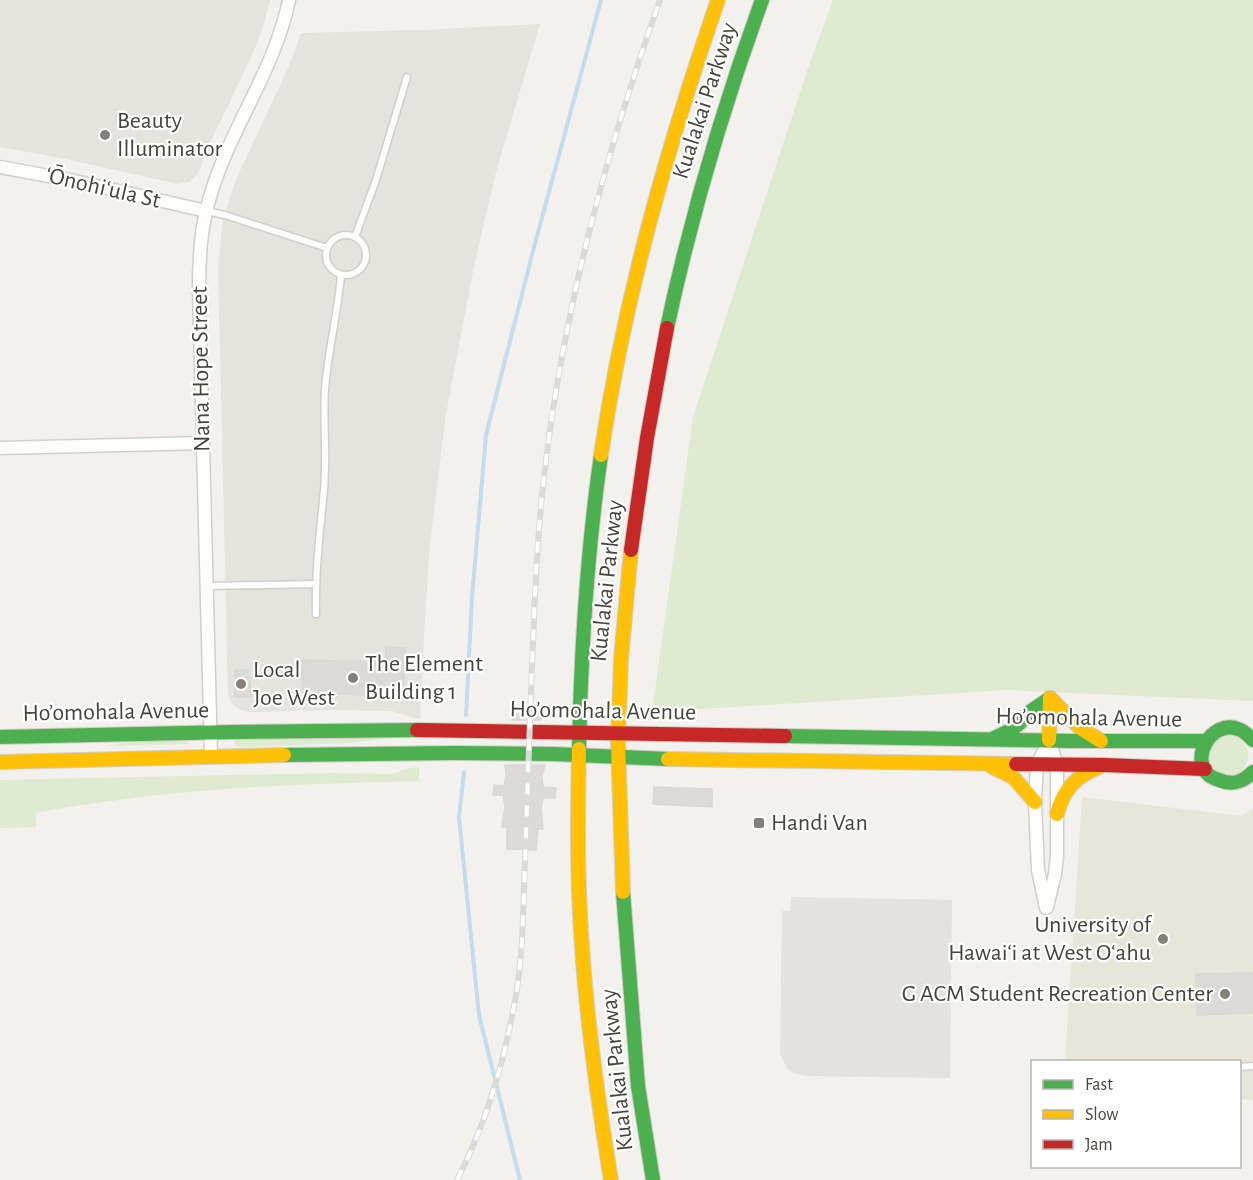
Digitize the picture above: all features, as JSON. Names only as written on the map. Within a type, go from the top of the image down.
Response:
[{"type":"main road","name":"Kualakai Parkway","points":[[611,1180],[591,1043],[581,938],[578,876],[581,672],[589,564],[611,394],[642,249],[664,165],[718,0]]},
{"type":"main road","name":"Kualakai Parkway","points":[[653,1180],[638,1086],[624,919],[618,757],[623,627],[631,545],[644,453],[680,270],[712,147],[762,0]]},
{"type":"main road","points":[[990,739],[1011,730],[1028,713],[1050,698]]},
{"type":"main road","points":[[1048,740],[1050,698]]},
{"type":"main road","points":[[1050,698],[1076,726],[1101,741]]},
{"type":"main road","name":"Ho’omohala Avenue","points":[[1253,740],[1237,728],[1219,729],[1205,741],[1201,760],[1204,769],[1219,782],[1238,783],[1253,772]]},
{"type":"main road","name":"Ho’omohala Avenue","points":[[0,737],[390,730],[1205,741]]},
{"type":"main road","name":"Ho’omohala Avenue","points":[[0,762],[442,753],[553,754],[656,759],[1104,765],[1204,769]]},
{"type":"main road","points":[[981,764],[1013,777],[1035,802]]},
{"type":"main road","points":[[1057,814],[1062,796],[1072,783],[1083,774],[1104,765]]},
{"type":"street","name":"Nana Hope Street","points":[[211,756],[199,266],[202,231],[206,211],[225,157],[274,53],[290,0]]},
{"type":"street","name":"‘Ōnohi‘ula St","points":[[0,167],[75,181],[206,211]]},
{"type":"street","points":[[0,448],[203,443]]},
{"type":"street","points":[[1048,740],[1057,765],[1057,856],[1046,908],[1038,870],[1035,802],[1037,765],[1048,740]]},
{"type":"lane","points":[[355,237],[376,180],[407,77]]},
{"type":"lane","points":[[206,211],[327,248]]},
{"type":"lane","points":[[343,235],[355,237],[363,246],[366,259],[364,265],[355,273],[341,275],[329,268],[325,255],[327,248],[330,242],[343,235]]},
{"type":"lane","points":[[316,614],[315,584],[324,489],[326,389],[341,275]]},
{"type":"lane","points":[[207,586],[315,584]]},
{"type":"shaded area","points":[[0,0],[270,0],[254,51],[211,141],[198,174],[189,182],[178,184],[0,147]]},
{"type":"shaded area","points":[[540,24],[496,172],[474,266],[446,414],[430,544],[420,719],[392,711],[249,712],[238,709],[232,704],[228,694],[218,266],[223,220],[239,173],[289,66],[301,33]]},
{"type":"shaded area","name":"University of Hawaiʻi at West Oʻahu","points":[[1082,797],[1242,816],[1253,808],[1253,1100],[1241,1099],[1241,1060],[1065,1060]]},
{"type":"shaded area","points":[[791,897],[952,900],[950,1078],[806,1076],[795,1074],[787,1068],[780,1054],[782,911],[790,911]]},
{"type":"green space","points":[[833,0],[1253,0],[1253,701],[1006,690],[652,712],[693,417],[810,62]]},
{"type":"green space","points":[[1231,732],[1247,747],[1248,752],[1246,763],[1238,778],[1214,774],[1206,750],[1208,744]]},
{"type":"green space","points":[[235,737],[390,738],[352,743],[239,747],[235,745]]},
{"type":"green space","points":[[188,739],[188,744],[107,746],[137,740]]},
{"type":"green space","points":[[419,767],[419,781],[284,786],[149,796],[36,813],[36,827],[0,828],[0,780],[332,773],[392,774]]},
{"type":"building","name":"The Element Building 1","points":[[386,647],[406,648],[403,696],[303,693],[301,660],[385,662]]},
{"type":"building","points":[[235,670],[248,670],[251,697],[235,697]]},
{"type":"building","points":[[512,714],[541,715],[541,720],[512,720]]},
{"type":"building","points":[[505,765],[545,765],[542,776],[543,787],[556,788],[555,798],[543,798],[541,808],[543,829],[538,829],[536,850],[507,849],[507,827],[502,827],[505,806],[503,795],[493,795],[494,785],[504,786]]},
{"type":"building","points":[[654,787],[712,789],[712,807],[653,804]]},
{"type":"building","name":"G ACM Student Recreation Center","points":[[1253,973],[1253,1013],[1197,1015],[1196,974]]},
{"type":"waterway","points":[[466,715],[472,597],[486,435],[601,0]]},
{"type":"waterway","points":[[464,772],[459,817],[479,1015],[520,1180]]},
{"type":"railway","points":[[457,1180],[468,1158],[494,1090],[512,1019],[518,982],[522,944],[539,531],[551,424],[561,362],[573,301],[603,179],[660,0]]},
{"type":"traffic: fast","points":[[667,328],[686,245],[709,162],[762,0]]},
{"type":"traffic: fast","points":[[579,749],[586,602],[601,455]]},
{"type":"traffic: fast","points":[[994,738],[1011,730],[1028,713],[1050,698]]},
{"type":"traffic: fast","points":[[1253,740],[1238,729],[1228,727],[1220,730],[1206,742],[1201,760],[1210,776],[1224,782],[1237,782],[1253,772]]},
{"type":"traffic: fast","points":[[0,737],[417,730]]},
{"type":"traffic: fast","points":[[785,736],[1205,741]]},
{"type":"traffic: fast","points":[[284,755],[553,754],[668,759]]},
{"type":"traffic: fast","points":[[623,892],[638,1086],[653,1180]]},
{"type":"traffic: slow","points":[[601,455],[622,339],[649,224],[681,112],[718,0]]},
{"type":"traffic: slow","points":[[623,892],[618,743],[621,659],[631,550]]},
{"type":"traffic: slow","points":[[1050,698],[1079,727],[1101,741]]},
{"type":"traffic: slow","points":[[1049,740],[1050,698]]},
{"type":"traffic: slow","points":[[579,749],[578,855],[583,963],[595,1072],[611,1180]]},
{"type":"traffic: slow","points":[[0,762],[284,755]]},
{"type":"traffic: slow","points":[[668,759],[1016,764]]},
{"type":"traffic: slow","points":[[992,767],[1013,777],[1035,802]]},
{"type":"traffic: slow","points":[[1057,814],[1063,798],[1077,779],[1099,767]]},
{"type":"traffic: jam","points":[[631,550],[647,438],[667,328]]},
{"type":"traffic: jam","points":[[417,730],[785,736]]},
{"type":"traffic: jam","points":[[1016,764],[1205,769]]},
{"type":"place","name":"Beauty Illuminator","points":[[105,135]]},
{"type":"place","name":"The Element Building 1","points":[[353,678]]},
{"type":"place","name":"Local Joe West","points":[[241,684]]},
{"type":"place","name":"Handi Van","points":[[759,823]]},
{"type":"place","name":"University of Hawaiʻi at West Oʻahu","points":[[1163,939]]},
{"type":"place","name":"G ACM Student Recreation Center","points":[[1225,994]]}]
